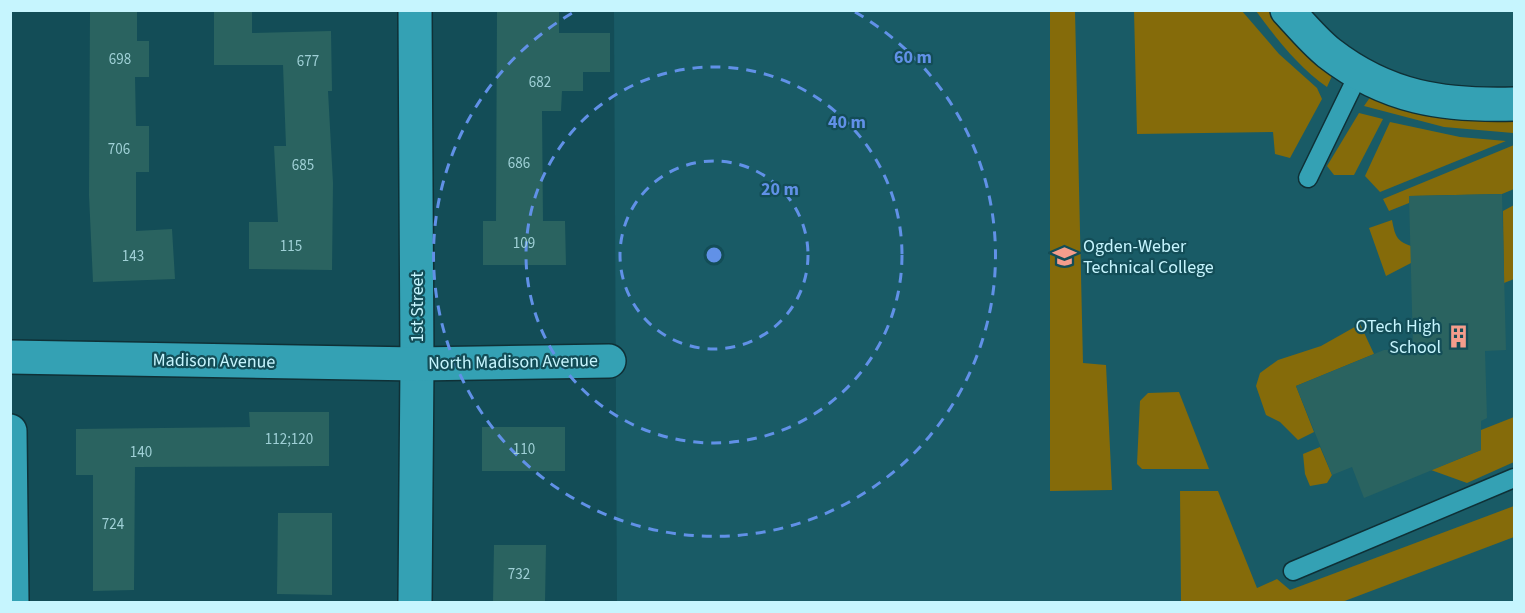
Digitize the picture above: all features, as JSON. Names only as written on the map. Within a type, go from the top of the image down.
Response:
[{"type":"street","name":"1st Street","points":[[415,10],[417,364],[415,603]]},
{"type":"street","points":[[1287,10],[1328,52],[1373,82],[1427,100],[1485,105],[1515,104]]},
{"type":"street","name":"Madison Avenue","points":[[10,357],[417,364]]},
{"type":"street","name":"North Madison Avenue","points":[[417,364],[609,361]]},
{"type":"street","points":[[10,431],[12,603]]},
{"type":"lane","points":[[1308,178],[1359,74]]},
{"type":"lane","points":[[1293,571],[1515,478]]},
{"type":"shaded area","name":"Ogden-Weber Technical College","points":[[614,11],[1514,11],[1514,602],[617,602]]},
{"type":"shaded area","points":[[1050,11],[1075,11],[1083,363],[1106,365],[1112,490],[1050,491]]},
{"type":"shaded area","points":[[1134,11],[1242,11],[1279,54],[1317,88],[1322,99],[1290,158],[1275,154],[1273,132],[1137,134]]},
{"type":"shaded area","points":[[1256,11],[1271,11],[1300,47],[1332,76],[1327,87],[1297,61]]},
{"type":"shaded area","points":[[1371,96],[1448,117],[1513,122],[1513,133],[1444,127],[1364,106]]},
{"type":"shaded area","points":[[1359,113],[1383,119],[1354,175],[1334,175],[1327,166]]},
{"type":"shaded area","points":[[1390,122],[1460,137],[1506,141],[1380,192],[1365,176]]},
{"type":"shaded area","points":[[1514,145],[1514,189],[1502,194],[1410,196],[1409,203],[1389,211],[1383,199]]},
{"type":"shaded area","points":[[1514,205],[1514,279],[1504,283],[1503,211]]},
{"type":"shaded area","points":[[1392,220],[1397,237],[1411,246],[1411,263],[1386,276],[1369,228]]},
{"type":"shaded area","points":[[1360,324],[1374,354],[1296,386],[1314,432],[1298,440],[1280,422],[1266,415],[1256,386],[1260,373],[1278,360],[1321,346]]},
{"type":"shaded area","points":[[1179,392],[1209,469],[1142,469],[1137,464],[1140,401],[1148,393]]},
{"type":"shaded area","points":[[1514,417],[1514,462],[1467,483],[1431,470],[1481,450],[1481,430]]},
{"type":"shaded area","points":[[1320,447],[1332,475],[1327,483],[1310,486],[1305,474],[1303,454]]},
{"type":"shaded area","points":[[1180,491],[1218,491],[1257,588],[1277,579],[1290,590],[1514,506],[1514,537],[1342,602],[1181,602]]},
{"type":"building","points":[[90,10],[137,10],[137,41],[149,41],[149,77],[135,77],[136,126],[149,126],[149,172],[136,172],[136,231],[172,229],[175,279],[93,282],[89,195]]},
{"type":"building","points":[[497,10],[559,10],[559,33],[610,33],[610,72],[583,72],[583,91],[562,91],[561,111],[542,111],[543,221],[565,221],[566,265],[483,265],[483,221],[496,221]]},
{"type":"building","points":[[214,11],[252,11],[252,33],[331,31],[332,91],[328,91],[333,183],[332,270],[249,269],[249,222],[278,222],[274,146],[286,146],[283,65],[214,65]]},
{"type":"building","name":"OTech High School","points":[[1502,194],[1506,350],[1485,351],[1487,418],[1481,421],[1481,450],[1364,498],[1352,467],[1332,475],[1296,386],[1384,350],[1413,349],[1409,196]]},
{"type":"building","points":[[249,412],[329,412],[329,466],[135,467],[134,590],[93,591],[93,475],[76,475],[76,429],[250,427]]},
{"type":"building","points":[[482,427],[565,427],[565,471],[482,471]]},
{"type":"building","points":[[278,513],[332,513],[332,595],[277,594]]},
{"type":"building","points":[[494,545],[546,545],[545,603],[493,603]]},
{"type":"place","name":"Ogden-Weber Technical College","points":[[1065,256]]},
{"type":"place","name":"OTech High School","points":[[1459,336]]}]
